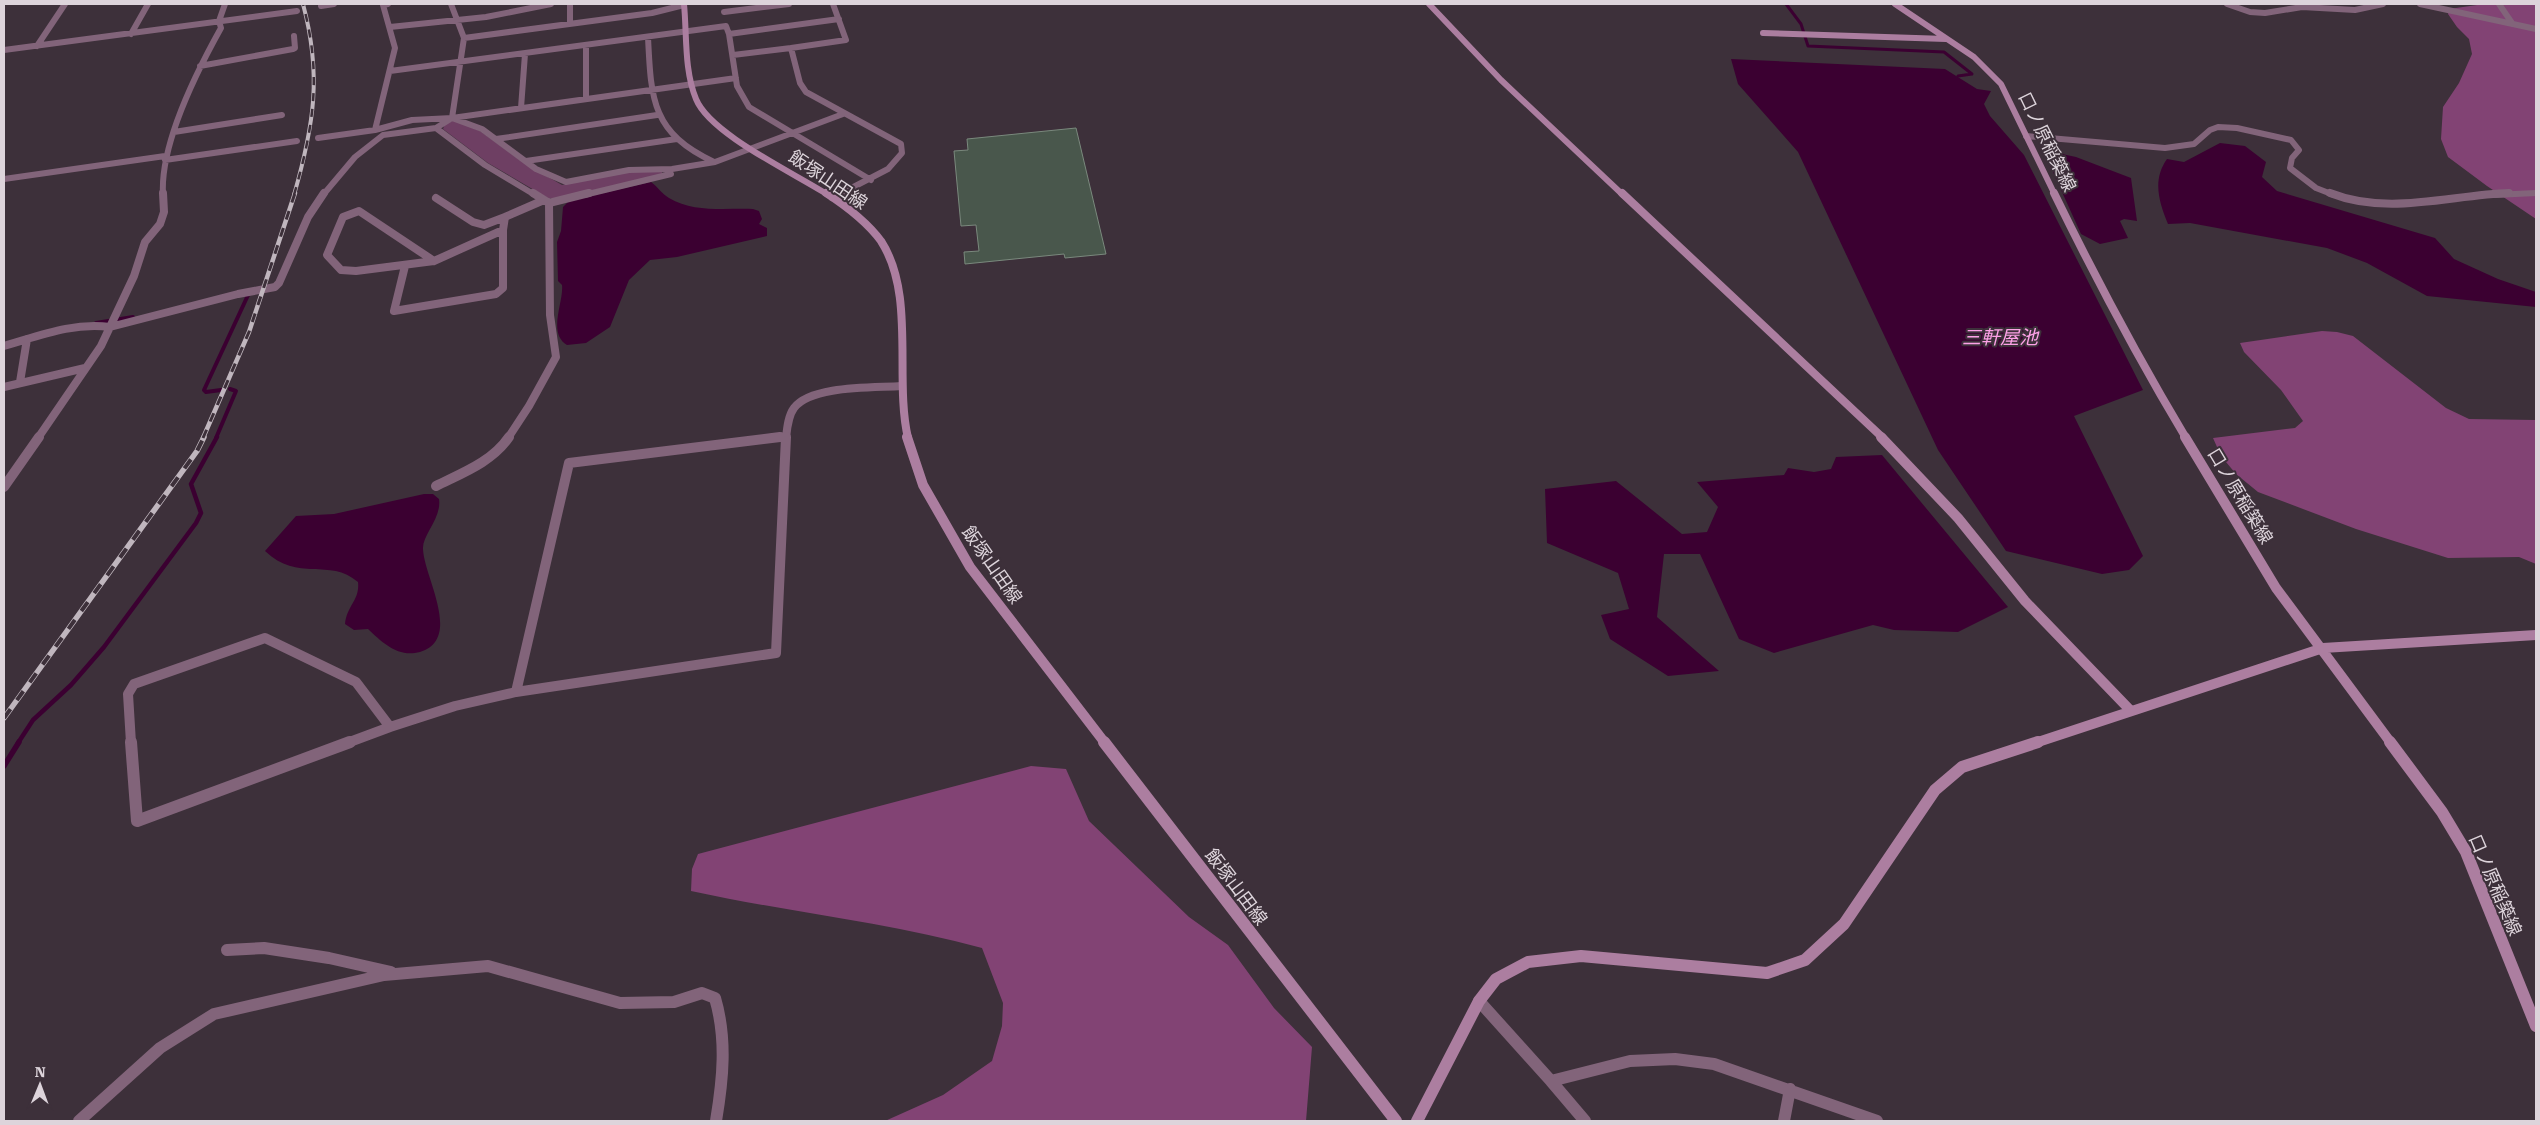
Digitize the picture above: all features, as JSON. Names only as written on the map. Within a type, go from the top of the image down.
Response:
[{"type":"main road","name":"飯塚山田線","points":[[684,4],[692,84],[698,106],[706,117],[720,130],[832,198],[861,220],[880,241],[893,266],[899,293],[902,386],[906,432],[915,470],[927,497],[970,567],[1396,1121]]},
{"type":"main road","points":[[1428,4],[1501,80],[1888,443],[1958,518],[2025,601],[2130,710]]},
{"type":"main road","name":"口ノ原稲築線","points":[[1895,4],[1974,57],[2001,84],[2097,282],[2141,363],[2276,588],[2442,812],[2466,852],[2536,1026]]},
{"type":"main road","points":[[1763,33],[1946,39]]},
{"type":"main road","points":[[1417,1121],[1479,1001],[1496,979],[1528,962],[1581,956],[1767,973],[1806,960],[1844,924],[1934,790],[1962,767],[2322,648],[2536,635]]},
{"type":"street","points":[[37,46],[65,4]]},
{"type":"street","points":[[131,34],[148,4]]},
{"type":"street","points":[[4,487],[101,346],[134,274],[145,242],[160,224],[164,212],[162,182],[165,158],[200,66],[220,28],[219,21],[225,4]]},
{"type":"street","points":[[321,6],[334,4]]},
{"type":"street","points":[[375,130],[395,48],[383,5],[388,4]]},
{"type":"street","points":[[452,4],[464,38],[452,118]]},
{"type":"street","points":[[517,4],[521,11]]},
{"type":"street","points":[[390,27],[521,11],[551,4]]},
{"type":"street","points":[[570,4],[570,24]]},
{"type":"street","points":[[464,38],[652,13],[684,4]]},
{"type":"street","points":[[722,4],[733,55],[737,86],[749,107],[871,180]]},
{"type":"street","points":[[724,12],[789,4]]},
{"type":"street","points":[[733,55],[846,40],[833,4]]},
{"type":"street","points":[[2227,4],[2250,12],[2266,13],[2302,7],[2355,10],[2383,4]]},
{"type":"street","points":[[2420,4],[2536,29]]},
{"type":"street","points":[[2499,4],[2512,23]]},
{"type":"street","points":[[4,50],[297,11]]},
{"type":"street","points":[[728,34],[839,19]]},
{"type":"street","points":[[390,71],[726,26]]},
{"type":"street","points":[[200,66],[287,51],[295,48],[294,36]]},
{"type":"street","points":[[648,37],[651,90],[657,115],[677,139],[703,158],[716,162]]},
{"type":"street","points":[[586,45],[586,99]]},
{"type":"street","points":[[791,48],[800,83],[806,92],[843,114],[901,144],[903,149],[902,155],[881,176],[832,198]]},
{"type":"street","points":[[521,108],[526,54]]},
{"type":"street","points":[[318,138],[375,130],[412,120],[452,118],[736,78]]},
{"type":"street","points":[[436,198],[473,222],[484,225],[546,201],[716,162],[843,114]]},
{"type":"street","points":[[174,132],[282,115]]},
{"type":"street","points":[[496,139],[657,115]]},
{"type":"street","points":[[375,130],[386,134],[436,128],[452,118],[469,120],[526,161],[559,181],[566,182],[629,170],[672,169],[716,162]]},
{"type":"street","points":[[2026,136],[2165,148],[2194,144],[2210,130],[2218,127],[2237,128],[2279,135],[2291,140],[2299,150],[2292,158],[2290,168],[2298,176],[2328,192],[2349,199],[2382,205],[2406,204],[2491,193],[2536,192]]},
{"type":"street","points":[[436,128],[485,165],[546,201]]},
{"type":"street","points":[[4,346],[69,328],[112,323],[275,287],[279,283],[308,217],[326,191],[355,157],[386,134]]},
{"type":"street","points":[[526,161],[677,139]]},
{"type":"street","points":[[4,179],[297,141]]},
{"type":"street","points":[[436,486],[485,461],[503,445],[529,406],[556,357],[550,315],[546,201]]},
{"type":"street","points":[[434,261],[358,211],[343,216],[327,255],[341,270],[356,271],[405,266],[434,261],[503,230]]},
{"type":"street","points":[[405,266],[394,311],[450,300],[496,294],[503,288],[503,230],[505,217]]},
{"type":"street","points":[[20,382],[27,339]]},
{"type":"street","points":[[4,387],[85,368]]},
{"type":"street","points":[[390,727],[356,682],[265,638],[152,676],[134,684],[128,694],[137,821],[390,727],[455,706],[516,692],[776,652],[786,436],[792,413],[796,405],[813,396],[902,386]]},
{"type":"street","points":[[516,692],[569,463],[786,436]]},
{"type":"street","points":[[227,950],[264,948],[329,958],[399,974]]},
{"type":"street","points":[[80,1121],[155,1052],[191,1025],[214,1014],[384,975],[488,966],[620,1004],[674,1002],[702,993],[715,998],[721,1016],[724,1070],[716,1121]]},
{"type":"street","points":[[1479,1001],[1585,1121]]},
{"type":"street","points":[[1551,1081],[1630,1062],[1674,1059],[1714,1064],[1877,1121]]},
{"type":"street","points":[[1784,1121],[1790,1089]]},
{"type":"shaded area","points":[[2536,4],[2536,219],[2448,157],[2441,139],[2443,107],[2459,83],[2472,54],[2469,39],[2448,14],[2449,9],[2477,5]]},
{"type":"shaded area","points":[[455,120],[480,131],[524,163],[562,185],[627,171],[662,171],[662,174],[557,199],[548,198],[488,163],[443,129],[445,124]]},
{"type":"shaded area","points":[[2322,331],[2353,336],[2446,408],[2469,419],[2536,420],[2536,564],[2519,557],[2448,558],[2356,529],[2258,492],[2236,474],[2221,456],[2213,438],[2295,428],[2303,421],[2281,390],[2244,352],[2240,343]]},
{"type":"shaded area","points":[[1031,766],[1066,769],[1089,821],[1189,917],[1228,945],[1274,1008],[1312,1047],[1306,1121],[885,1121],[943,1095],[992,1061],[1002,1026],[1003,1003],[982,948],[910,931],[691,891],[692,869],[698,854]]},
{"type":"water","name":"三軒屋池","points":[[1731,59],[1945,69],[1977,89],[1991,91],[1984,104],[1990,116],[2024,155],[2143,390],[2074,416],[2143,556],[2129,570],[2102,574],[2006,551],[1938,450],[1798,152],[1738,84]]},
{"type":"water","points":[[2220,143],[2245,146],[2266,162],[2262,177],[2277,191],[2435,238],[2454,259],[2498,279],[2536,292],[2536,307],[2427,296],[2367,263],[2327,248],[2190,223],[2168,224],[2158,191],[2162,167],[2167,159],[2184,162]]},
{"type":"water","points":[[2043,150],[2076,157],[2131,178],[2137,221],[2124,219],[2120,221],[2128,238],[2100,244],[2081,234]]},
{"type":"water","points":[[651,182],[664,195],[689,206],[710,209],[753,209],[759,211],[762,219],[759,224],[767,228],[767,236],[677,257],[650,260],[629,280],[610,327],[586,343],[567,345],[561,340],[557,325],[562,285],[558,281],[557,242],[561,231],[563,207],[569,201]]},
{"type":"water","points":[[1882,455],[2008,607],[1958,632],[1894,630],[1873,625],[1774,653],[1739,639],[1700,554],[1664,554],[1657,617],[1719,671],[1668,676],[1610,639],[1601,615],[1629,609],[1618,573],[1547,543],[1545,489],[1616,481],[1682,534],[1707,532],[1718,507],[1697,482],[1784,475],[1788,468],[1814,472],[1831,469],[1836,457]]},
{"type":"water","points":[[424,494],[433,494],[439,499],[438,513],[423,549],[438,606],[440,621],[439,634],[433,645],[420,652],[405,653],[398,651],[385,644],[368,629],[354,630],[345,624],[346,617],[357,593],[358,582],[336,571],[289,566],[265,551],[296,516],[334,514]]},
{"type":"building","points":[[1076,128],[1106,254],[1065,258],[1064,254],[965,264],[964,252],[979,251],[976,225],[961,226],[954,151],[968,150],[967,139]]},
{"type":"waterway","points":[[1786,4],[1801,24],[1808,46],[1944,52],[1972,74],[1958,76]]},
{"type":"waterway","points":[[221,390],[206,392],[204,390],[249,293]]},
{"type":"waterway","points":[[96,323],[133,317]]},
{"type":"waterway","points":[[216,438],[236,391],[230,389]]},
{"type":"waterway","points":[[18,743],[33,720],[71,685],[104,647],[196,523],[201,513],[191,484],[217,437]]},
{"type":"waterway","points":[[4,766],[19,742]]},
{"type":"railway","points":[[294,195],[307,146],[313,100],[312,54],[303,4]]},
{"type":"railway","points":[[203,438],[249,332],[295,193]]},
{"type":"railway","points":[[4,718],[197,451],[204,437]]}]
